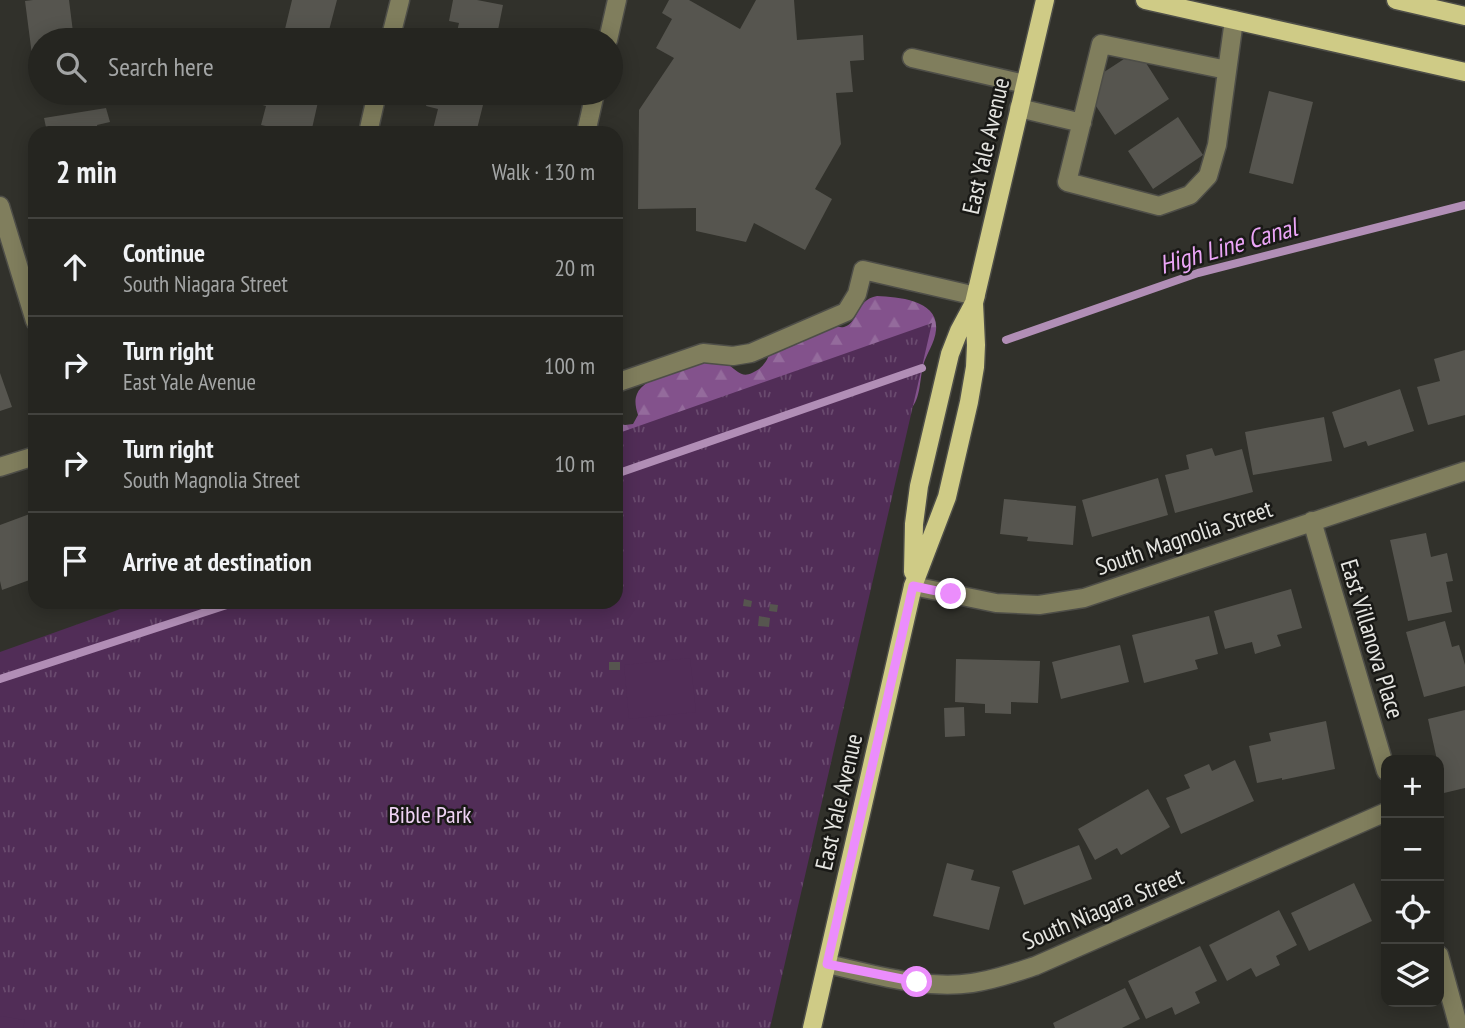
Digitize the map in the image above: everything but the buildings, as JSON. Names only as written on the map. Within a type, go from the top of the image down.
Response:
[{"type":"main road","name":"East Yale Avenue","points":[[913,586],[914,524],[919,486],[950,354],[975,299],[1045,0]]},
{"type":"main road","points":[[1145,0],[1465,72]]},
{"type":"main road","points":[[1396,0],[1465,16]]},
{"type":"main road","name":"East Yale Avenue","points":[[813,1028],[913,586],[947,497],[969,402],[975,367],[975,299]]},
{"type":"street","points":[[393,28],[400,0]]},
{"type":"street","points":[[611,28],[617,0]]},
{"type":"street","points":[[1227,70],[1101,44],[1067,181],[1158,206],[1190,195],[1208,176],[1217,145],[1234,20]]},
{"type":"street","points":[[912,58],[1025,84]]},
{"type":"street","points":[[370,126],[374,105]]},
{"type":"street","points":[[588,126],[592,105]]},
{"type":"street","points":[[1019,108],[1082,122]]},
{"type":"street","points":[[0,206],[28,298]]},
{"type":"street","points":[[623,381],[703,353],[733,356],[751,353],[846,312],[857,294],[863,270],[975,299]]},
{"type":"street","points":[[0,467],[28,458]]},
{"type":"street","name":"South Magnolia Street","points":[[913,586],[996,603],[1024,605],[1054,603],[1100,594],[1465,471]]},
{"type":"street","name":"East Villanova Place","points":[[1312,521],[1381,755]]},
{"type":"street","name":"South Niagara Street","points":[[827,964],[930,984],[971,983],[1002,977],[1035,966],[1381,814]]},
{"type":"street","points":[[1444,973],[1459,1028]]},
{"type":"green space","points":[[877,296],[916,302],[931,312],[935,320],[935,335],[923,366],[917,397],[908,412],[623,492],[623,425],[633,424],[638,415],[635,402],[637,394],[649,381],[671,370],[706,362],[726,364],[740,373],[748,374],[765,363],[776,335],[781,330],[810,323],[844,327],[849,325],[870,298]]},
{"type":"green space","name":"Bible Park","points":[[932,323],[770,1028],[0,1028],[0,652],[120,609],[623,609],[623,432]]},
{"type":"green space","points":[[690,658],[696,712],[629,719],[624,665]]},
{"type":"green space","points":[[0,1016],[25,1020],[23,1028],[0,1028]]},
{"type":"waterway","name":"High Line Canal","points":[[1006,340],[1198,273],[1465,205]]},
{"type":"waterway","name":"High Line Canal","points":[[623,472],[922,368]]},
{"type":"waterway","name":"High Line Canal","points":[[0,679],[215,609]]},
{"type":"route","points":[[917,982],[827,964],[913,586],[951,594]]}]
